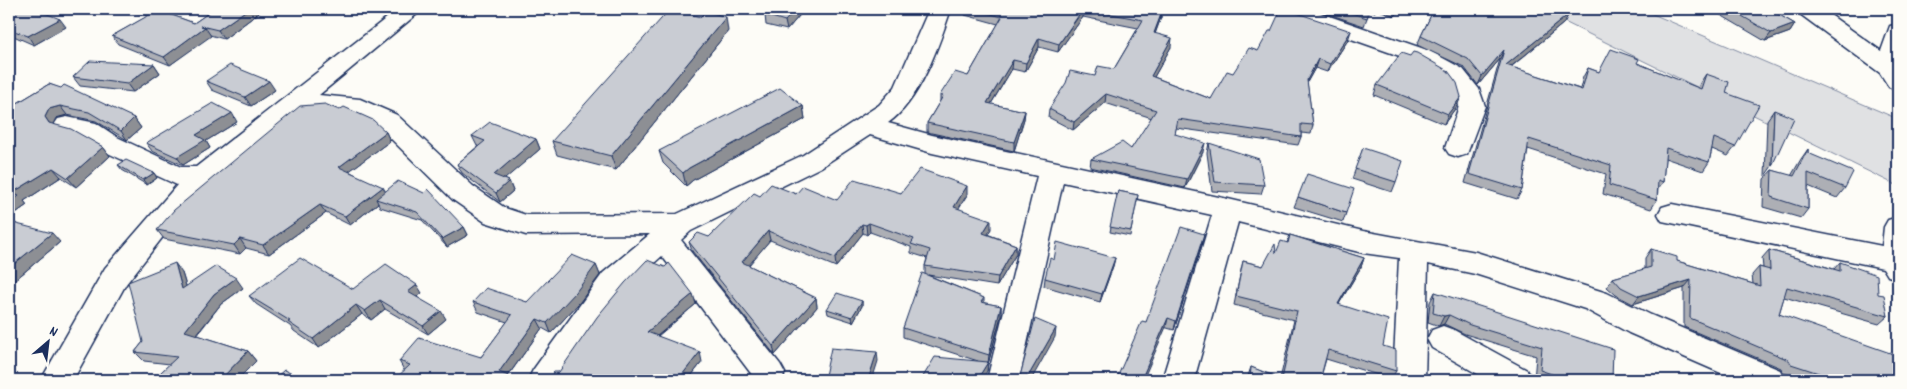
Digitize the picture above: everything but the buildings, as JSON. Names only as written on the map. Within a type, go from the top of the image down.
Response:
[{"type":"street","points":[[57,380],[115,276],[159,222],[202,176],[412,9]]},
{"type":"street","points":[[544,380],[614,280],[672,230],[812,161],[868,126],[888,111],[906,90],[940,9]]},
{"type":"street","points":[[1288,9],[1422,56],[1454,74],[1467,90],[1472,106],[1458,148]]},
{"type":"street","points":[[1808,9],[1894,75]]},
{"type":"street","points":[[1894,75],[1898,31]]},
{"type":"street","points":[[289,105],[330,104],[360,107],[388,121],[471,198],[494,216],[526,225],[672,230]]},
{"type":"street","points":[[67,125],[88,129],[108,143],[177,176],[202,176]]},
{"type":"street","points":[[868,126],[932,144],[1228,209],[1363,242],[1476,263],[1596,301],[1640,324],[1768,380]]},
{"type":"street","points":[[1004,380],[1052,170]]},
{"type":"street","points":[[1178,380],[1228,209]]},
{"type":"street","points":[[1672,214],[1897,264],[1898,227]]},
{"type":"street","points":[[672,230],[769,373]]},
{"type":"street","points":[[1409,380],[1414,250]]},
{"type":"street","points":[[1443,339],[1516,380]]},
{"type":"shaded area","points":[[1538,9],[1641,9],[1898,119],[1898,186]]}]
